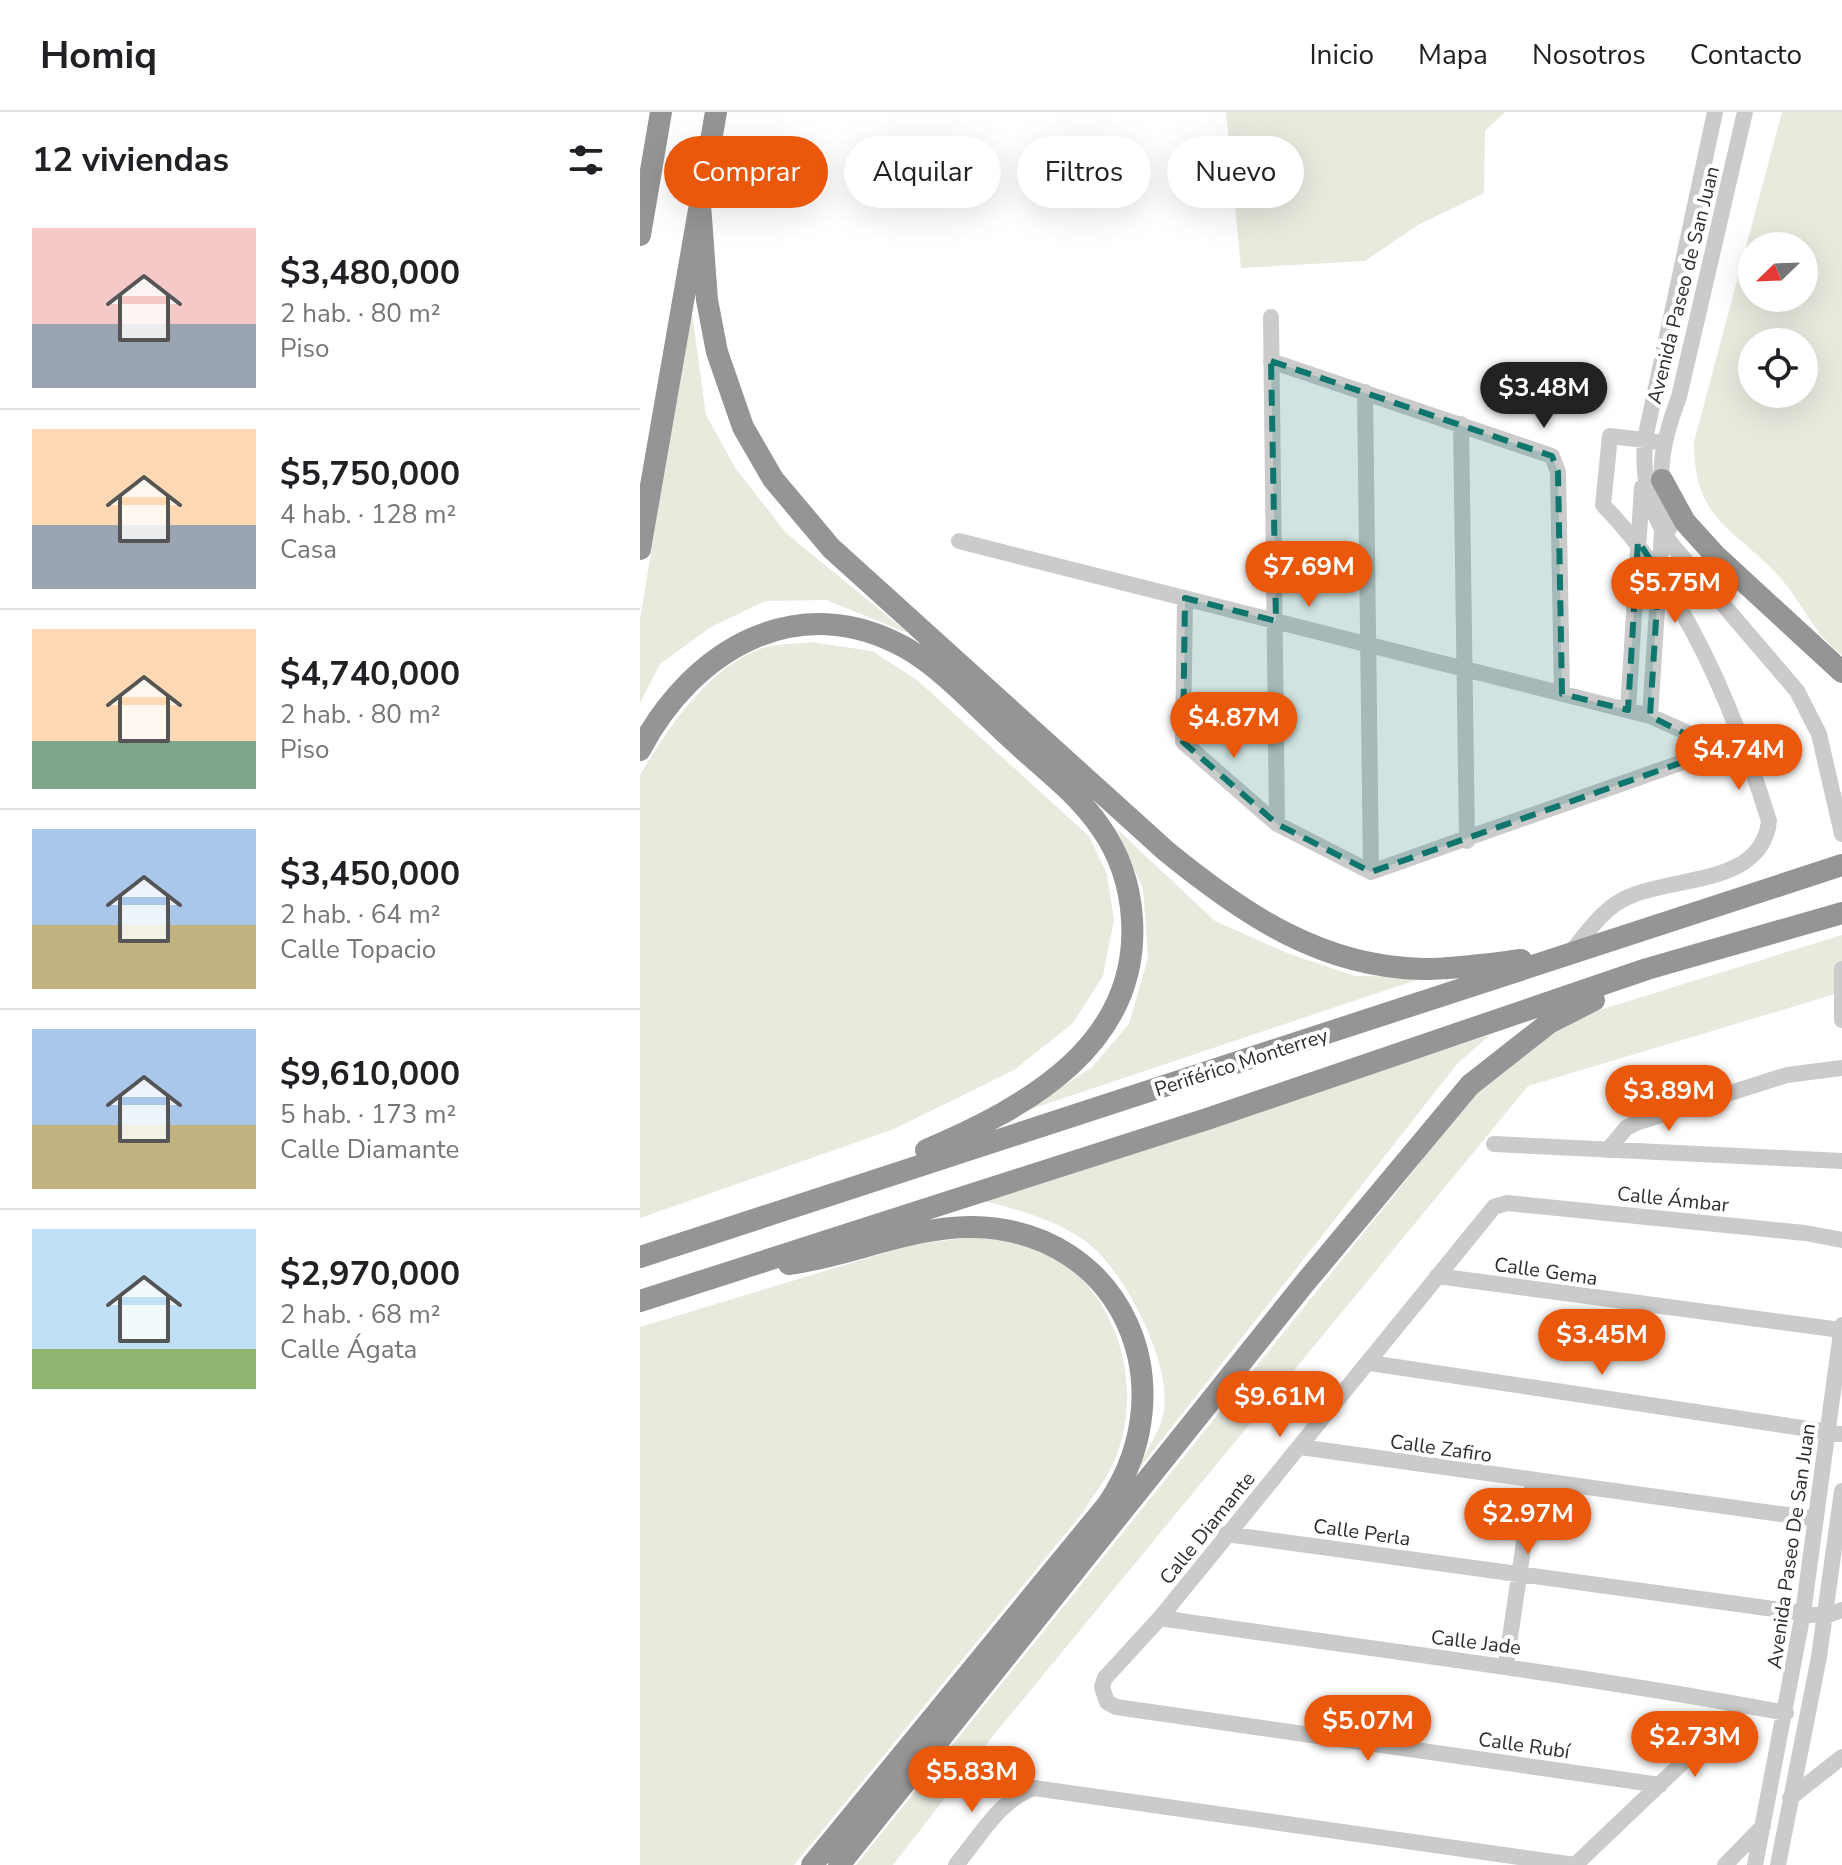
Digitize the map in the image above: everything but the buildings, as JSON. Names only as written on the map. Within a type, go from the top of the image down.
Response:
[{"type":"highway","points":[[640,235],[661,112]]},
{"type":"highway","points":[[712,136],[716,112]]},
{"type":"highway","points":[[640,549],[699,208]]},
{"type":"highway","points":[[700,208],[707,300],[717,352],[743,427],[773,479],[831,548],[1166,851],[1217,893],[1264,924],[1349,960],[1427,969],[1567,954]]},
{"type":"highway","points":[[1662,480],[1685,522],[1714,554],[1842,672]]},
{"type":"highway","points":[[640,750],[688,683],[734,646],[783,628],[819,625],[856,629],[891,640],[923,659],[1076,798],[1102,829],[1120,863],[1131,901],[1133,941],[1127,980],[1113,1017],[1058,1076],[994,1119],[848,1188]]},
{"type":"highway","name":"Periférico Monterrey","points":[[640,1257],[1238,1065],[1842,865]]},
{"type":"highway","name":"Periférico Monterrey","points":[[640,1301],[1207,1119],[1647,969],[1842,913]]},
{"type":"highway","points":[[839,1865],[1304,1284],[1470,1085],[1549,1023],[1647,969]]},
{"type":"highway","points":[[744,1268],[840,1256],[952,1228],[1009,1231],[1061,1251],[1104,1287],[1126,1318],[1143,1373],[1141,1432],[1119,1487],[812,1865]]},
{"type":"street","name":"Avenida Paseo de San Juan","points":[[1673,546],[1662,502],[1662,480],[1654,440],[1693,212],[1715,112]]},
{"type":"street","name":"Avenida Paseo de San Juan","points":[[1673,546],[1662,532],[1647,493],[1643,465],[1679,397],[1745,112]]},
{"type":"street","points":[[1693,212],[1722,219]]},
{"type":"street","points":[[1271,317],[1277,824]]},
{"type":"street","points":[[1271,361],[1545,451],[1556,464],[1562,694]]},
{"type":"street","points":[[1365,392],[1371,872]]},
{"type":"street","points":[[1461,424],[1467,670],[1467,841]]},
{"type":"street","points":[[1567,954],[1598,919],[1629,896],[1728,871],[1755,853],[1767,837],[1769,821],[1728,703],[1659,573],[1638,541],[1603,505],[1610,436],[1654,440]]},
{"type":"street","points":[[1628,710],[1643,465]]},
{"type":"street","points":[[1650,716],[1662,532]]},
{"type":"street","points":[[959,541],[1185,598],[1276,621],[1562,694],[1628,710],[1650,716],[1697,737],[1717,750],[1467,841],[1371,872],[1277,824],[1183,742],[1185,598]]},
{"type":"street","points":[[1673,546],[1797,691],[1819,734],[1842,834]]},
{"type":"street","points":[[1842,969],[1842,1020]]},
{"type":"street","points":[[1608,1150],[1626,1128],[1636,1123],[1787,1075],[1842,1068]]},
{"type":"street","points":[[1494,1144],[1842,1161]]},
{"type":"street","name":"Calle Ámbar","points":[[1500,1203],[1805,1233],[1842,1240]]},
{"type":"street","name":"Calle Diamante","points":[[1102,1695],[1105,1678],[1160,1618],[1226,1534],[1370,1363],[1437,1276],[1500,1203]]},
{"type":"street","name":"Calle Gema","points":[[1437,1276],[1842,1328]]},
{"type":"street","name":"Avenida Paseo De San Juan","points":[[1755,1865],[1786,1713],[1816,1519],[1835,1432],[1842,1328]]},
{"type":"street","points":[[1370,1363],[1835,1432]]},
{"type":"street","name":"Calle Zafiro","points":[[1300,1447],[1816,1519]]},
{"type":"street","points":[[1506,1665],[1533,1481]]},
{"type":"street","points":[[1778,1865],[1839,1535],[1842,1491]]},
{"type":"street","name":"Calle Perla","points":[[1226,1534],[1825,1616]]},
{"type":"street","points":[[1825,1616],[1842,1610]]},
{"type":"street","name":"Calle Jade","points":[[1160,1618],[1361,1648],[1506,1665],[1786,1713]]},
{"type":"street","name":"Calle Rubí","points":[[1102,1695],[1116,1707],[1660,1785]]},
{"type":"street","points":[[956,1865],[1005,1804],[1018,1793],[1034,1788],[1575,1865],[1743,1705]]},
{"type":"street","points":[[1725,1865],[1791,1797],[1842,1757]]},
{"type":"highlighted area","points":[[1271,361],[1552,456],[1558,472],[1562,694],[1628,710],[1638,541],[1659,573],[1650,716],[1717,750],[1371,872],[1277,824],[1183,742],[1185,598],[1276,621]]},
{"type":"shaded area","points":[[1226,112],[1505,112],[1485,131],[1484,193],[1418,225],[1365,261],[1241,268],[1235,208],[1304,208],[1304,136],[1228,136]]},
{"type":"shaded area","points":[[1782,112],[1842,112],[1842,655],[1817,630],[1784,582],[1722,523],[1702,491],[1696,470],[1694,442],[1738,277],[1738,312],[1818,312],[1818,232],[1750,232]]},
{"type":"shaded area","points":[[691,306],[706,415],[736,469],[786,533],[908,633],[826,600],[765,601],[711,627],[660,664],[640,703],[640,620]]},
{"type":"shaded area","points":[[810,642],[872,651],[917,680],[1089,836],[1107,874],[1114,920],[1103,976],[1073,1023],[1014,1070],[894,1129],[640,1218],[640,775],[676,720],[706,685],[723,671],[760,649]]},
{"type":"shaded area","points":[[1117,829],[1215,921],[1287,953],[1355,976],[1425,977],[1028,1110],[1092,1067],[1129,1024],[1148,958],[1143,889]]},
{"type":"shaded area","points":[[1842,935],[1842,992],[1528,1086],[997,1731],[893,1865],[856,1865],[1484,1083],[1532,1046],[1590,1013]]},
{"type":"shaded area","points":[[1490,1035],[1457,1064],[1123,1489],[1155,1437],[1165,1399],[1162,1375],[1145,1324],[1118,1276],[1088,1243],[1050,1221],[980,1200]]},
{"type":"shaded area","points":[[973,1237],[1028,1245],[1057,1259],[1082,1279],[1101,1304],[1115,1333],[1124,1364],[1127,1396],[1124,1428],[1109,1472],[1084,1511],[794,1865],[640,1865],[640,1327],[911,1245]]}]
